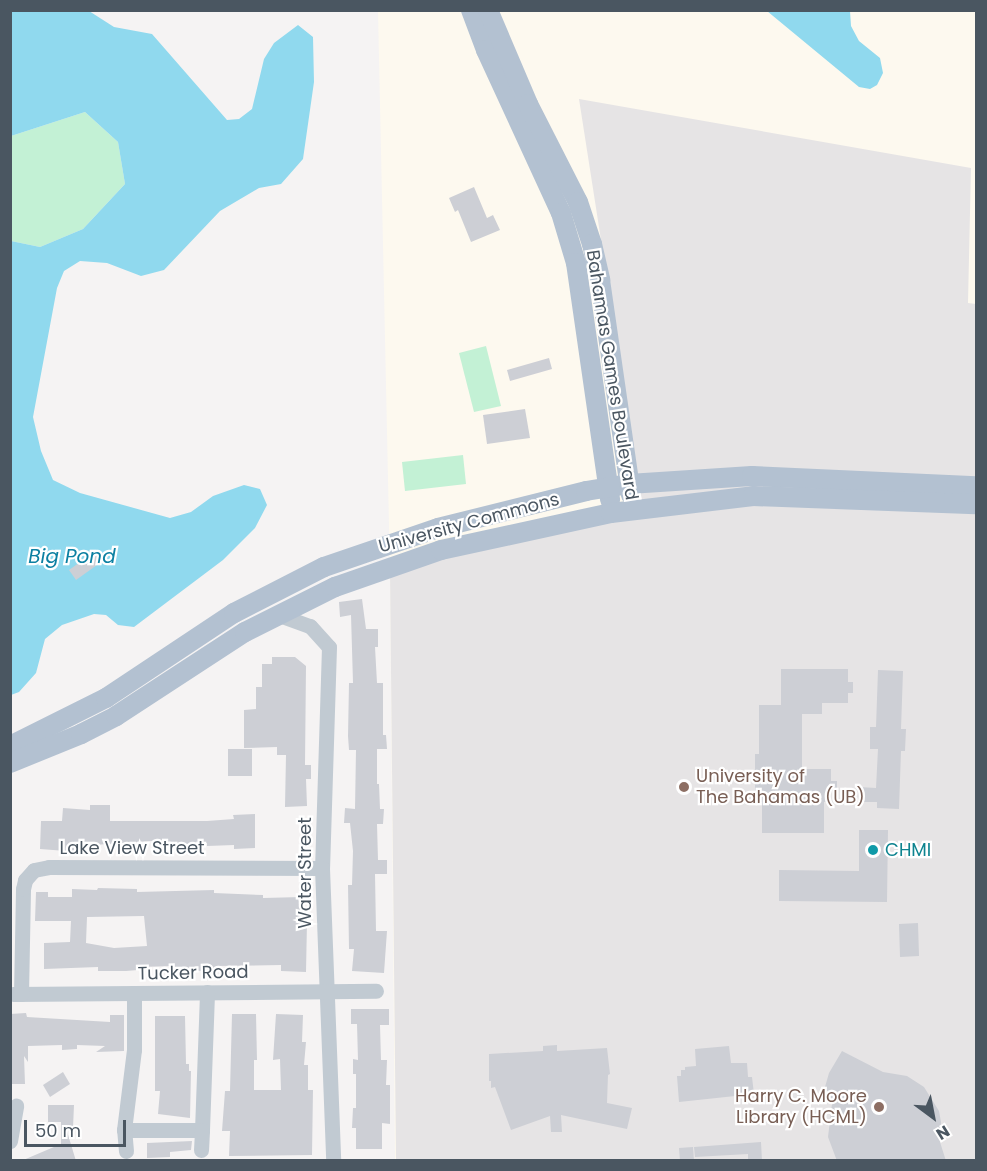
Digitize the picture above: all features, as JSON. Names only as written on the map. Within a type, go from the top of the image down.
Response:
[{"type":"main road","name":"Bahamas Games Boulevard","points":[[471,10],[486,50],[549,187],[576,263],[611,513]]},
{"type":"main road","name":"Bahamas Games Boulevard","points":[[488,10],[528,104],[568,181],[586,224],[600,280],[633,510]]},
{"type":"main road","points":[[549,187],[568,181]]},
{"type":"main road","name":"University Commons","points":[[10,746],[106,698],[234,613],[324,567],[438,528],[629,484],[752,477],[976,486]]},
{"type":"main road","name":"University Commons","points":[[10,763],[81,734],[116,716],[245,632],[335,587],[430,554],[611,513],[753,496],[976,504]]},
{"type":"street","name":"Water Street","points":[[279,615],[310,626],[329,647],[322,868],[333,1161]]},
{"type":"street","name":"Lake View Street","points":[[16,994],[22,889],[25,880],[34,870],[49,867],[322,868]]},
{"type":"street","name":"Tucker Road","points":[[16,994],[376,991]]},
{"type":"street","points":[[201,1150],[207,992]]},
{"type":"street","points":[[126,1151],[124,1130],[134,1050],[134,993]]},
{"type":"street","points":[[10,1141],[16,1106]]},
{"type":"street","points":[[124,1130],[202,1130]]},
{"type":"shaded area","name":"University of The Bahamas (UB)","points":[[378,11],[976,11],[976,1160],[395,1160],[390,572]]},
{"type":"shaded area","name":"University of The Bahamas (UB)","points":[[579,99],[971,168],[968,303],[976,304],[976,1160],[396,1160],[390,572],[643,509]]},
{"type":"green space","points":[[85,112],[118,142],[125,184],[83,229],[40,247],[11,241],[11,136]]},
{"type":"green space","points":[[486,346],[501,406],[474,412],[459,353]]},
{"type":"green space","points":[[463,455],[466,484],[405,491],[402,462]]},
{"type":"water","name":"Big Pond","points":[[11,11],[89,11],[114,27],[152,34],[227,120],[239,119],[252,109],[264,59],[274,43],[298,25],[313,37],[314,82],[303,159],[281,184],[259,188],[220,211],[164,270],[141,276],[107,263],[80,261],[64,271],[57,288],[33,417],[41,451],[53,480],[80,493],[170,518],[191,512],[213,496],[244,485],[260,489],[267,505],[255,528],[223,560],[134,627],[118,625],[106,615],[94,614],[62,625],[45,639],[36,673],[19,692],[11,695],[11,241],[40,247],[83,229],[125,184],[118,142],[85,112],[11,136]]},
{"type":"water","points":[[767,11],[850,11],[851,26],[859,41],[880,58],[883,73],[877,85],[870,89],[859,87]]},
{"type":"building","points":[[474,187],[487,218],[493,215],[500,230],[471,242],[458,210],[455,212],[449,198]]},
{"type":"building","points":[[549,358],[552,369],[510,381],[507,370]]},
{"type":"building","points":[[525,409],[530,438],[487,444],[483,415]]},
{"type":"building","points":[[97,550],[104,560],[76,580],[69,570]]},
{"type":"building","points":[[362,599],[366,629],[378,629],[378,647],[375,647],[377,683],[383,683],[383,735],[386,735],[387,749],[377,749],[377,784],[379,784],[380,809],[384,809],[383,824],[377,824],[378,860],[387,860],[387,874],[375,874],[376,931],[387,931],[384,973],[352,971],[354,949],[349,949],[348,885],[352,885],[353,851],[350,823],[344,823],[345,808],[355,809],[356,750],[349,750],[348,736],[349,683],[353,683],[351,615],[340,617],[339,602]]},
{"type":"building","points":[[272,657],[295,657],[306,666],[305,765],[311,765],[311,779],[306,779],[307,806],[285,807],[286,755],[277,755],[277,747],[244,748],[244,710],[256,709],[256,687],[262,687],[262,664],[272,664]]},
{"type":"building","points":[[781,669],[848,669],[848,682],[853,682],[853,693],[848,693],[848,703],[822,703],[822,714],[802,714],[802,769],[831,769],[831,781],[837,781],[837,791],[831,791],[831,801],[824,802],[824,833],[762,833],[762,802],[755,802],[755,754],[759,754],[759,705],[781,705]]},
{"type":"building","name":"CHMI","points":[[878,670],[903,671],[901,729],[906,729],[905,751],[901,751],[899,809],[877,808],[877,802],[859,802],[859,787],[876,788],[878,749],[870,749],[870,727],[876,727]]},
{"type":"building","points":[[228,749],[252,749],[252,776],[228,776]]},
{"type":"building","points":[[90,805],[110,805],[110,821],[207,821],[234,819],[233,815],[255,814],[255,848],[234,849],[234,845],[207,846],[207,843],[152,846],[152,841],[79,846],[79,852],[40,849],[41,821],[62,821],[63,808],[90,810]]},
{"type":"building","name":"CHMI","points":[[859,830],[888,830],[887,902],[779,901],[779,870],[859,871]]},
{"type":"building","points":[[98,888],[137,889],[137,892],[214,890],[214,893],[263,895],[263,898],[302,897],[303,922],[307,922],[306,972],[281,971],[281,965],[216,966],[216,972],[173,969],[173,966],[138,967],[138,970],[126,971],[98,971],[98,967],[44,969],[44,943],[70,942],[71,921],[35,921],[36,892],[48,892],[48,897],[72,897],[72,889],[97,890]],"holes":[[[144,916],[147,946],[114,948],[86,943],[87,917]]]},
{"type":"building","points":[[918,923],[919,956],[900,957],[899,924]]},
{"type":"building","points":[[351,1009],[389,1009],[389,1025],[380,1025],[381,1060],[387,1060],[386,1085],[390,1085],[390,1124],[382,1123],[382,1149],[356,1149],[356,1128],[352,1128],[353,1108],[356,1108],[356,1074],[353,1074],[353,1059],[358,1060],[357,1024],[351,1024]]},
{"type":"building","points":[[26,1013],[27,1017],[110,1022],[110,1015],[124,1015],[124,1051],[96,1052],[105,1046],[77,1045],[77,1049],[62,1050],[62,1045],[28,1046],[28,1062],[24,1056],[25,1084],[10,1084],[10,1014]]},
{"type":"building","points":[[232,1014],[256,1014],[257,1060],[254,1060],[254,1090],[281,1090],[280,1059],[273,1060],[276,1014],[303,1015],[302,1042],[306,1042],[304,1065],[308,1065],[308,1090],[313,1090],[312,1155],[229,1156],[230,1131],[222,1131],[225,1091],[230,1091]]},
{"type":"building","points":[[155,1016],[185,1016],[186,1064],[189,1064],[189,1071],[191,1071],[190,1118],[158,1114],[160,1091],[155,1091]]},
{"type":"building","points":[[557,1045],[557,1051],[607,1048],[610,1074],[608,1075],[607,1103],[632,1108],[627,1129],[561,1115],[562,1132],[551,1132],[550,1116],[511,1130],[495,1087],[491,1088],[489,1054],[543,1051],[543,1046]]},
{"type":"building","points":[[729,1046],[731,1063],[747,1063],[748,1077],[752,1077],[754,1094],[679,1102],[677,1076],[681,1076],[681,1070],[685,1070],[685,1067],[696,1066],[695,1049]]},
{"type":"building","name":"Harry C. Moore Library (HCML)","points":[[842,1051],[883,1072],[907,1076],[924,1087],[939,1111],[940,1142],[946,1161],[837,1161],[828,1137],[832,1104],[821,1101],[829,1073]]},
{"type":"building","points":[[63,1072],[70,1084],[50,1097],[43,1085]]},
{"type":"building","points":[[48,1105],[74,1105],[73,1128],[66,1128],[76,1161],[21,1161],[61,1144],[61,1122],[48,1122]]},
{"type":"building","points":[[192,1141],[191,1150],[170,1152],[170,1157],[147,1158],[147,1143]]},
{"type":"building","points":[[761,1142],[762,1161],[748,1161],[748,1154],[695,1157],[694,1147]]},
{"type":"building","points":[[693,1147],[694,1161],[680,1161],[679,1148]]},
{"type":"place","name":"University of The Bahamas (UB)","points":[[684,787]]},
{"type":"place","name":"CHMI","points":[[873,850]]},
{"type":"place","name":"Harry C. Moore Library (HCML)","points":[[879,1107]]}]
